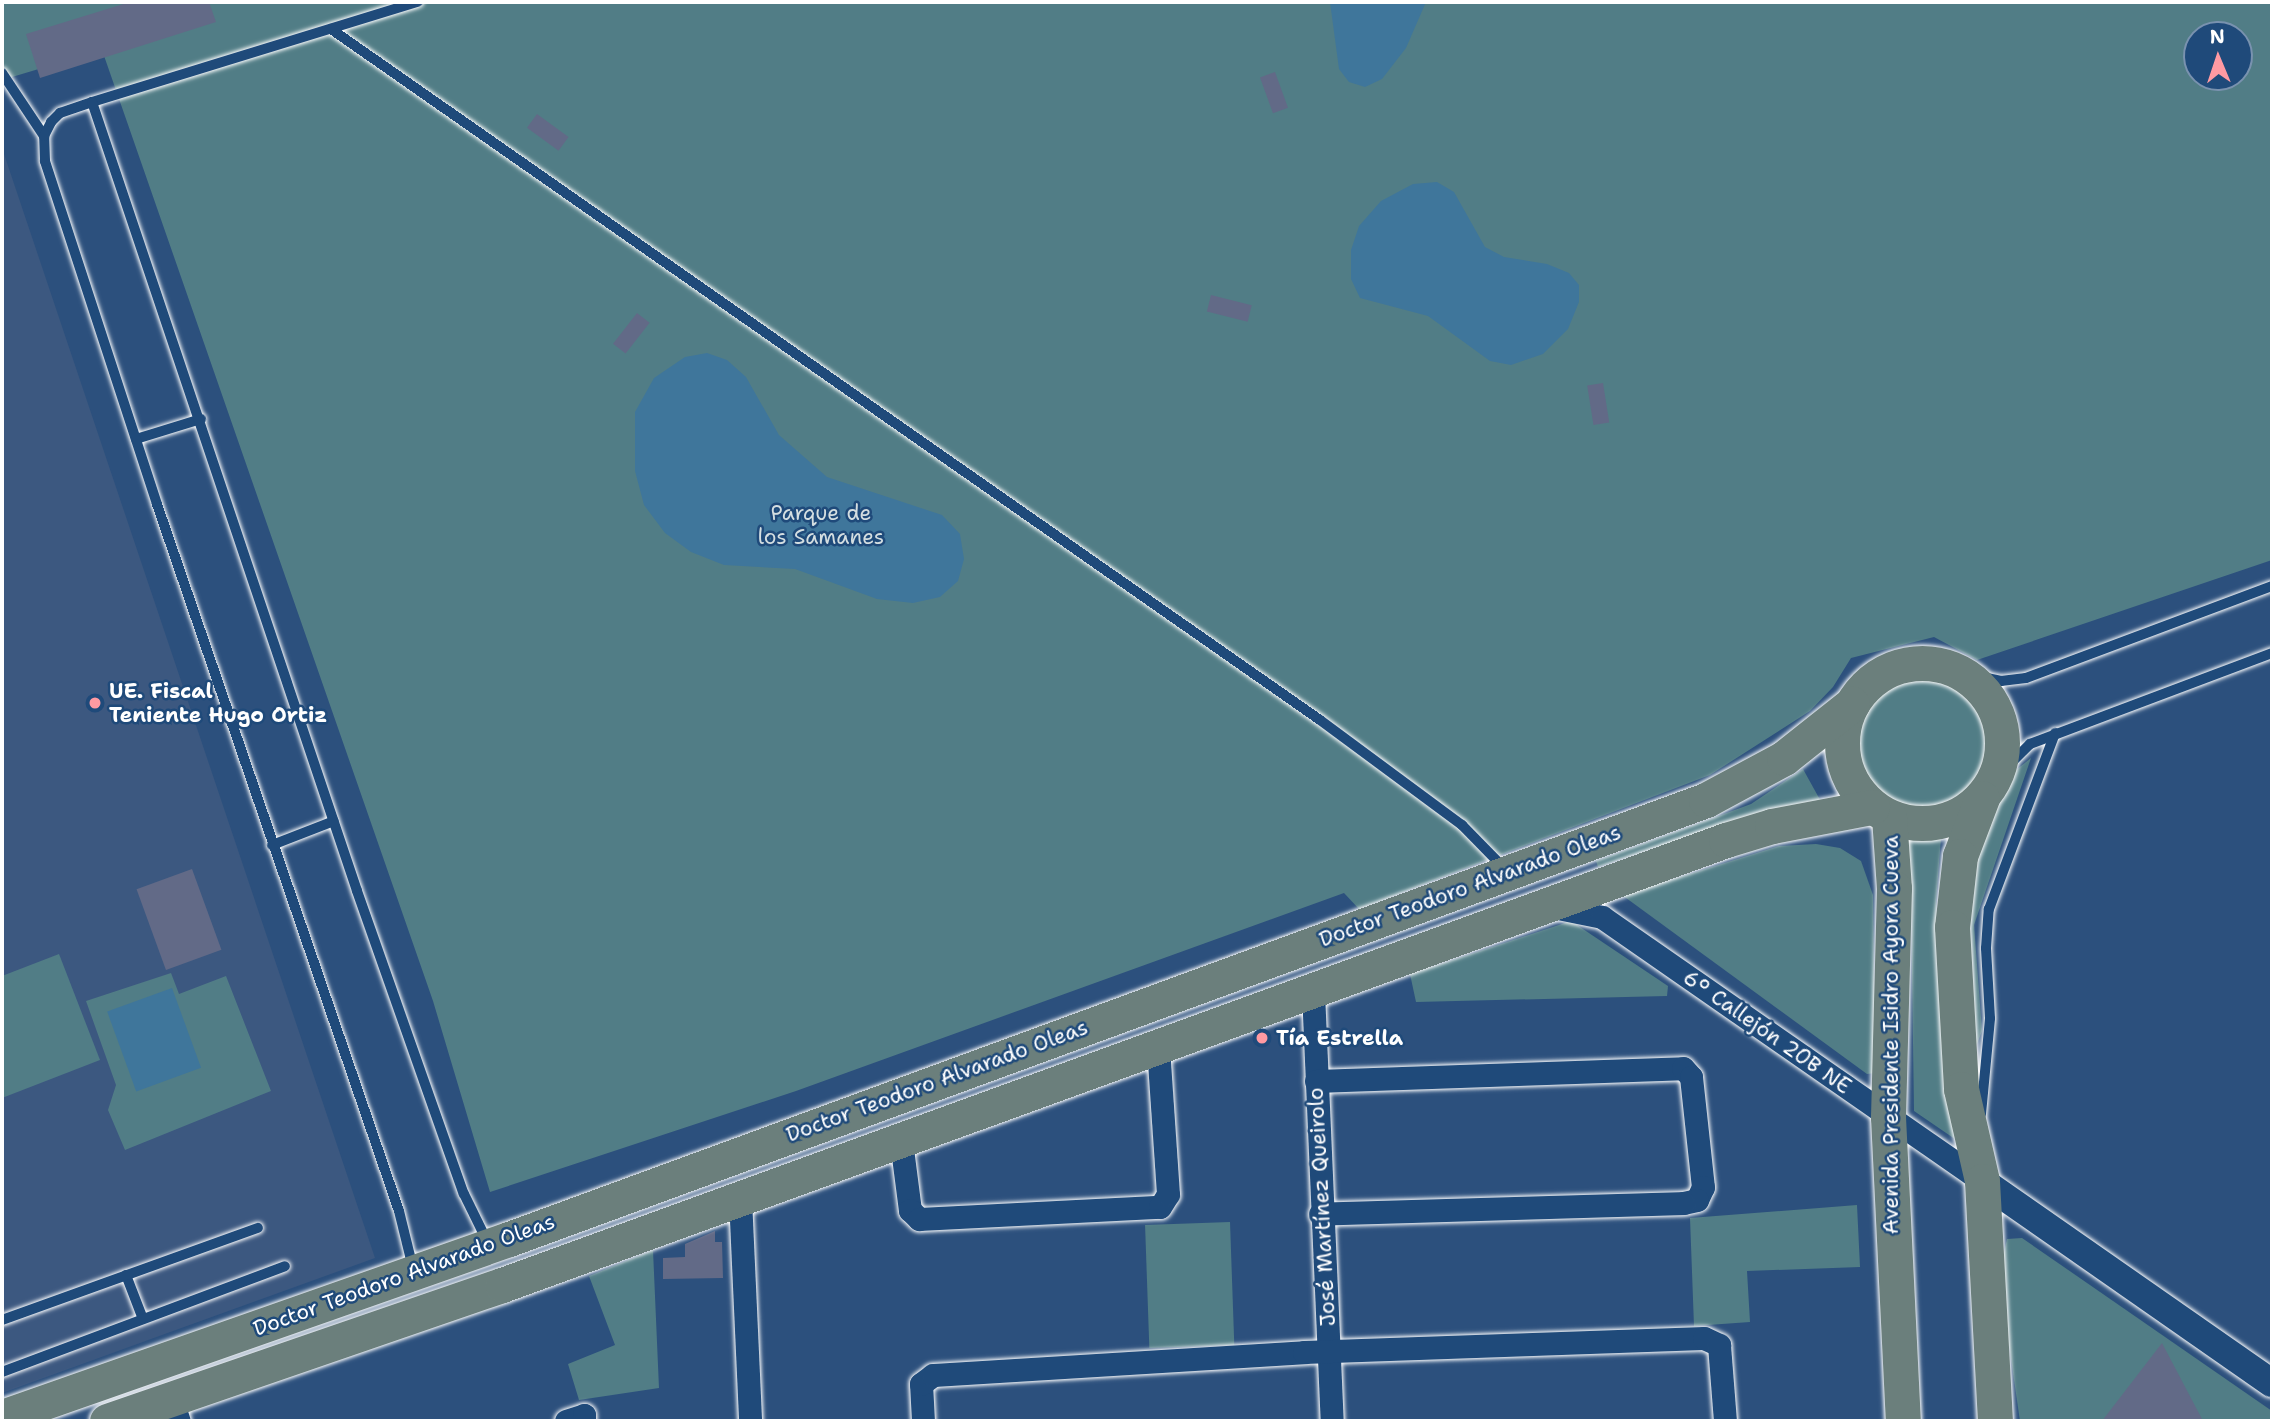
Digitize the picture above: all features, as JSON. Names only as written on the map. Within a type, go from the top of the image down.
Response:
[{"type":"main road","points":[[1884,824],[1858,793],[1842,759],[1844,721],[1852,704],[1874,679],[1900,666],[1930,663],[1959,672],[1990,700],[1999,719],[2003,740],[1988,789],[1961,856],[1952,927],[1961,1089],[1981,1175],[1995,1421]]},
{"type":"main road","name":"Doctor Teodoro Alvarado Oleas","points":[[2,1418],[489,1246],[1735,786],[1784,758],[1852,704]]},
{"type":"main road","points":[[1829,817],[1866,828],[1884,824],[1945,820],[1988,789]]},
{"type":"main road","name":"Doctor Teodoro Alvarado Oleas","points":[[107,1421],[175,1409],[740,1198],[1726,840],[1772,826],[1829,817],[1884,824]]},
{"type":"main road","name":"Avenida Presidente Isidro Ayora Cueva","points":[[1884,824],[1888,1117],[1903,1421]]},
{"type":"street","name":"6° Callejón 20B NE","points":[[1543,908],[1561,906],[1602,917],[1888,1117],[1981,1175]]},
{"type":"street","name":"José Martínez Queirolo","points":[[1313,992],[1332,1421]]},
{"type":"street","points":[[901,1140],[910,1210],[919,1219],[1160,1207],[1168,1194],[1158,1048]]},
{"type":"street","points":[[1316,1081],[1684,1068],[1691,1077],[1703,1187],[1697,1200],[1684,1203],[1321,1214]]},
{"type":"street","points":[[1981,1175],[2272,1382]]},
{"type":"street","points":[[740,1198],[750,1421]]},
{"type":"street","points":[[923,1421],[921,1384],[933,1375],[1329,1351],[1710,1338],[1719,1345],[1725,1421]]},
{"type":"street","points":[[566,1421],[584,1415],[584,1421]]},
{"type":"lane","points":[[44,136],[60,113],[418,2]]},
{"type":"lane","points":[[331,29],[1320,720],[1461,825],[1508,872]]},
{"type":"lane","points":[[2,73],[44,136],[45,161],[272,845],[399,1212],[414,1272]]},
{"type":"lane","points":[[92,102],[201,419],[334,821],[464,1194],[489,1246]]},
{"type":"lane","points":[[136,439],[201,419]]},
{"type":"lane","points":[[1959,672],[2001,681],[2026,678],[2272,586]]},
{"type":"lane","points":[[2261,591],[2272,600]]},
{"type":"lane","points":[[1988,789],[2017,752],[2055,733],[2272,653]]},
{"type":"lane","points":[[1981,1175],[1990,1018],[1986,948],[1989,909],[2055,733]]},
{"type":"lane","points":[[272,845],[334,821]]},
{"type":"lane","points":[[2,1320],[258,1228]]},
{"type":"lane","points":[[2,1372],[285,1266]]},
{"type":"lane","points":[[126,1275],[143,1319]]},
{"type":"shaded area","points":[[1330,2],[1426,2],[1406,48],[1382,79],[1365,87],[1349,82],[1339,69]]},
{"type":"shaded area","name":"UE. Fiscal Teniente Hugo Ortiz","points":[[2,148],[375,1258],[2,1393]]},
{"type":"shaded area","points":[[1437,182],[1454,192],[1485,247],[1504,257],[1547,264],[1569,273],[1579,285],[1579,302],[1568,329],[1543,354],[1511,365],[1490,361],[1428,316],[1360,298],[1351,279],[1351,250],[1359,226],[1381,201],[1413,184]]},
{"type":"shaded area","points":[[707,353],[727,360],[746,377],[779,435],[827,477],[942,515],[960,534],[964,559],[958,581],[940,597],[913,603],[877,599],[795,569],[724,565],[691,552],[665,533],[644,505],[635,471],[635,412],[654,378],[685,357]]},
{"type":"shaded area","points":[[172,988],[201,1068],[136,1091],[107,1012]]},
{"type":"green space","name":"Parque de los Samanes","points":[[2,2],[2272,2],[2272,560],[1977,660],[1934,637],[1851,658],[1833,687],[1810,711],[1710,775],[1359,909],[1344,893],[796,1091],[490,1192],[433,1001],[102,50],[2,80]]},
{"type":"green space","points":[[1920,677],[1945,682],[1967,696],[1981,718],[1986,743],[1981,768],[1967,790],[1945,804],[1920,809],[1895,804],[1873,790],[1859,768],[1854,743],[1859,718],[1873,696],[1895,682]]},
{"type":"green space","points":[[2031,758],[1974,925],[1982,1031],[1973,1054],[1961,912],[1986,817],[2011,774]]},
{"type":"green space","points":[[1803,769],[1824,807],[1704,831],[1598,867],[1596,861],[1751,804]]},
{"type":"green space","points":[[1941,838],[1936,902],[1944,1003],[1968,1148],[1914,1111],[1911,902],[1896,839]]},
{"type":"green space","points":[[1816,844],[1840,848],[1861,861],[1873,895],[1875,1073],[1867,1074],[1622,895],[1779,846]]},
{"type":"green space","points":[[1571,921],[1668,986],[1667,996],[1416,1002],[1410,974]]},
{"type":"green space","points":[[59,954],[100,1060],[2,1098],[2,976]]},
{"type":"green space","points":[[171,973],[179,994],[226,976],[271,1091],[125,1150],[108,1110],[116,1085],[86,1001]]},
{"type":"green space","points":[[1857,1205],[1860,1267],[1747,1271],[1750,1322],[1694,1326],[1690,1218]]},
{"type":"green space","points":[[1230,1222],[1234,1345],[1149,1348],[1145,1225]]},
{"type":"green space","points":[[2022,1238],[2272,1411],[2272,1421],[2020,1421],[1999,1276],[2007,1239]]},
{"type":"green space","points":[[653,1250],[659,1388],[579,1400],[568,1364],[615,1345],[589,1276]]},
{"type":"building","points":[[130,2],[209,2],[216,22],[40,78],[26,34]]},
{"type":"building","points":[[1275,72],[1288,108],[1273,113],[1260,77]]},
{"type":"building","points":[[537,114],[569,137],[559,151],[527,128]]},
{"type":"building","points":[[1211,295],[1252,305],[1248,322],[1207,311]]},
{"type":"building","points":[[637,313],[650,323],[626,354],[613,344]]},
{"type":"building","points":[[1603,383],[1609,423],[1593,425],[1587,386]]},
{"type":"building","points":[[192,869],[221,950],[166,970],[137,889]]},
{"type":"building","points":[[715,1231],[715,1242],[722,1242],[723,1278],[663,1279],[663,1258],[685,1257],[685,1244]]},
{"type":"building","points":[[2162,1343],[2203,1421],[2102,1421]]},
{"type":"place","name":"UE. Fiscal Teniente Hugo Ortiz","points":[[95,703]]},
{"type":"place","name":"Tía Estrella","points":[[1262,1038]]}]
